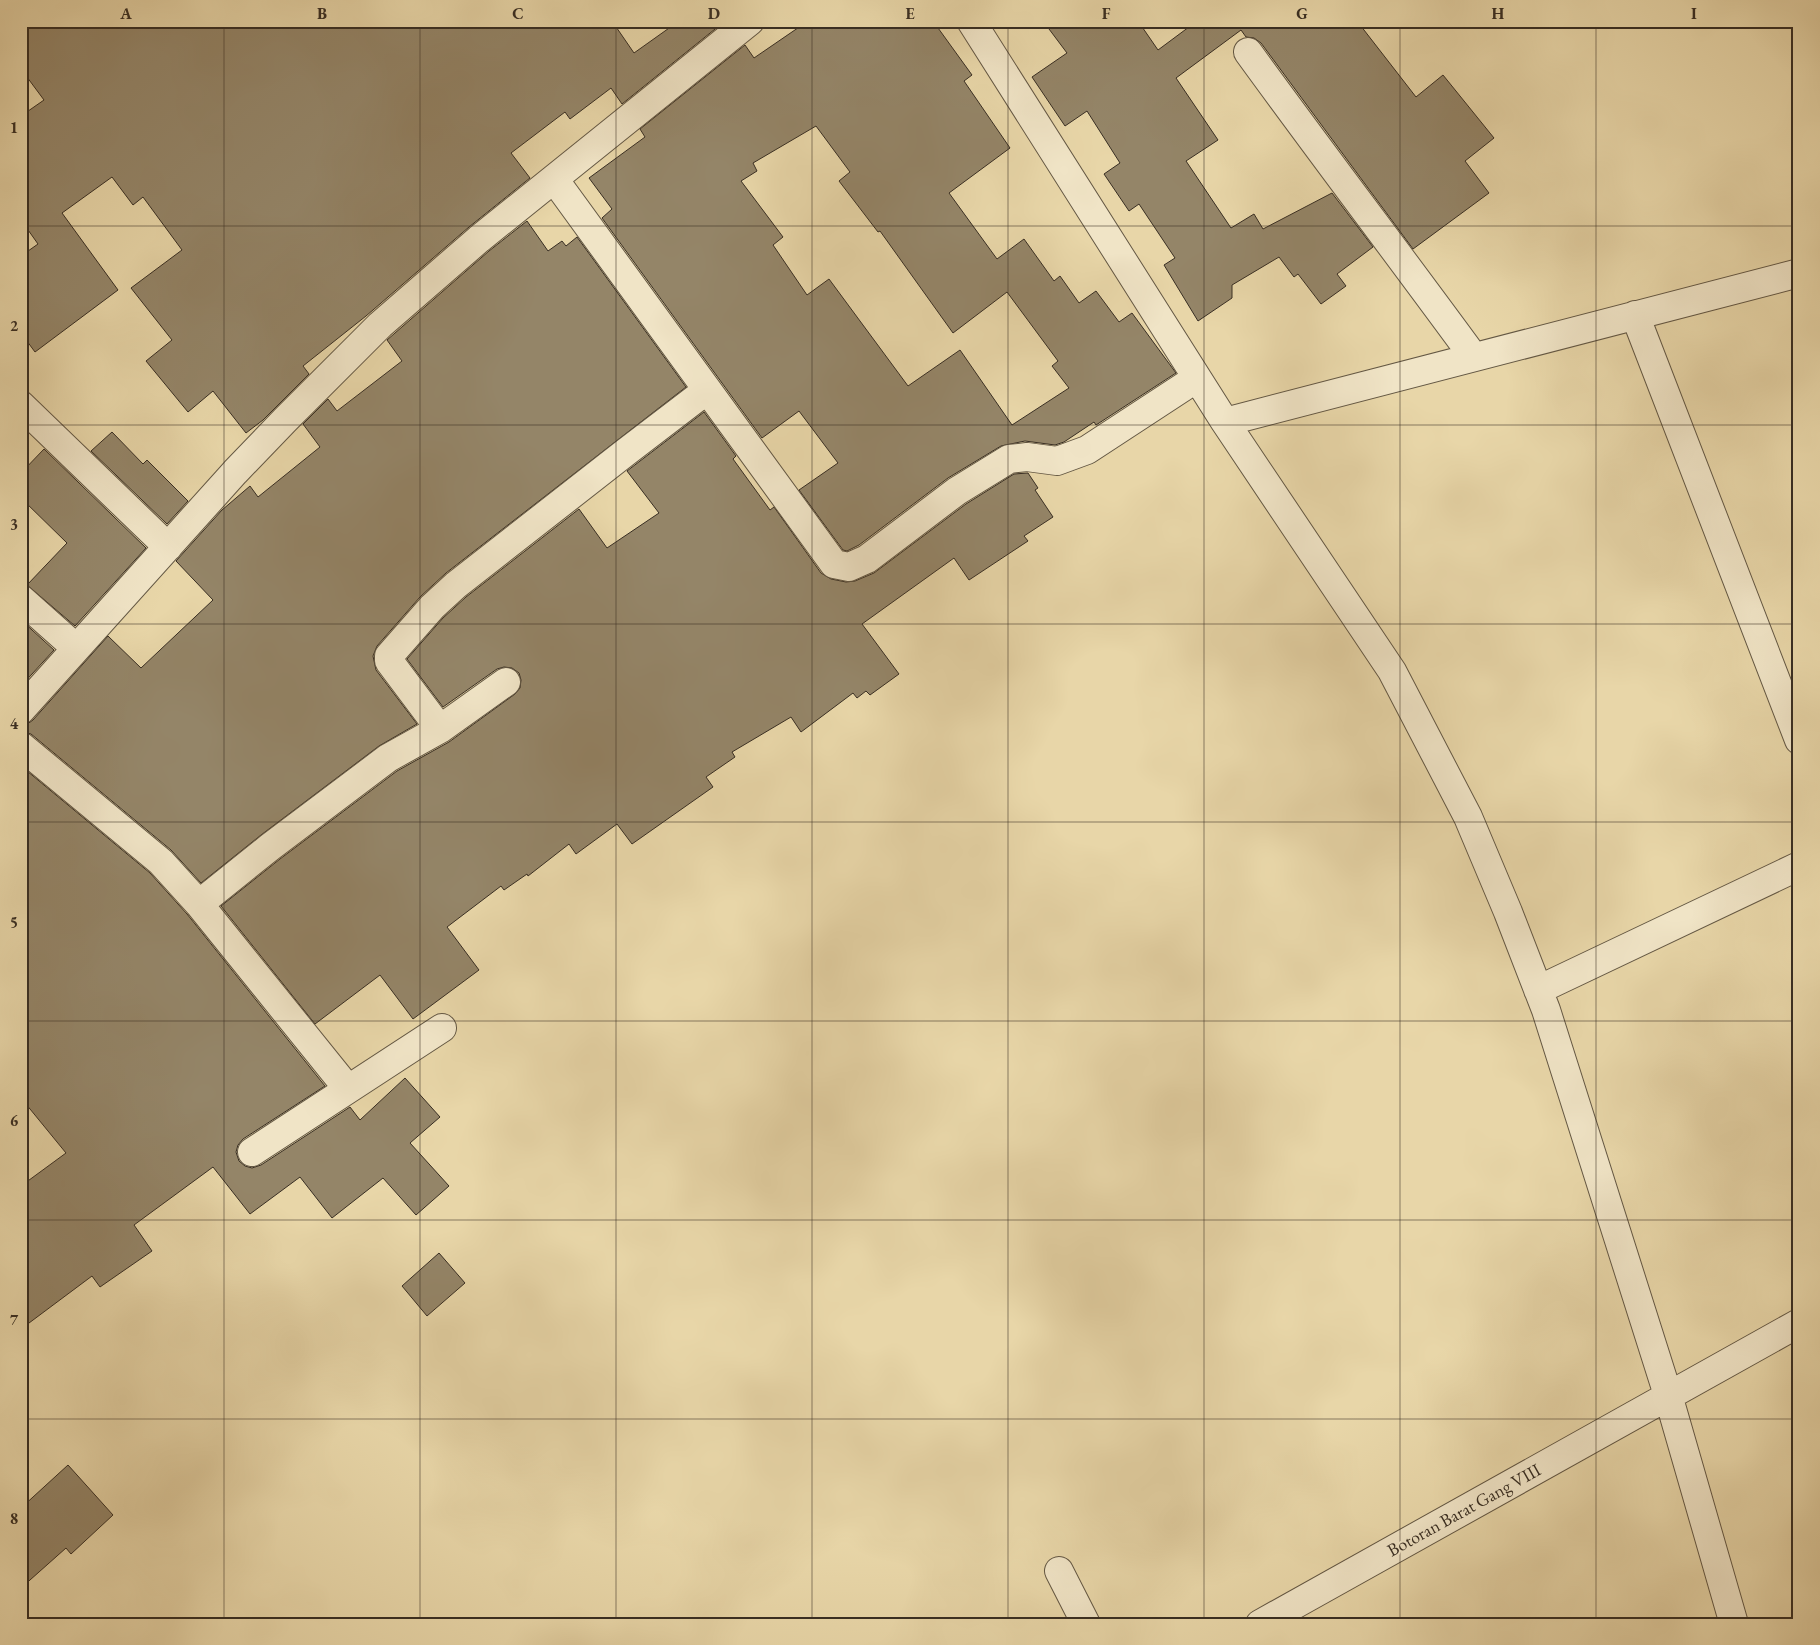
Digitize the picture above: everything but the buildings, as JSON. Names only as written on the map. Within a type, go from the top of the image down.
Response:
[{"type":"street","points":[[21,710],[284,420],[380,325],[479,239],[750,21]]},
{"type":"street","points":[[971,21],[1225,422],[1392,671],[1468,817],[1538,990],[1668,1395],[1734,1624]]},
{"type":"street","points":[[1248,52],[1329,164],[1386,237],[1473,356]]},
{"type":"street","points":[[554,179],[834,564],[849,567],[867,559],[957,491],[1009,459],[1027,457],[1057,461],[1087,450],[1197,378]]},
{"type":"street","points":[[1225,422],[1473,356],[1799,273]]},
{"type":"street","points":[[1635,315],[1799,740]]},
{"type":"street","points":[[440,729],[389,661],[389,656],[432,607],[456,585],[707,390]]},
{"type":"street","points":[[21,405],[168,547]]},
{"type":"street","points":[[21,599],[76,648]]},
{"type":"street","points":[[199,904],[270,847],[388,758],[440,729],[506,682]]},
{"type":"street","points":[[21,746],[161,862],[199,904],[348,1088]]},
{"type":"street","points":[[1538,990],[1799,866]]},
{"type":"street","points":[[252,1152],[442,1028]]},
{"type":"street","name":"Botoran Barat Gang VIII","points":[[1260,1624],[1799,1323]]},
{"type":"street","points":[[1059,1571],[1086,1624]]}]
